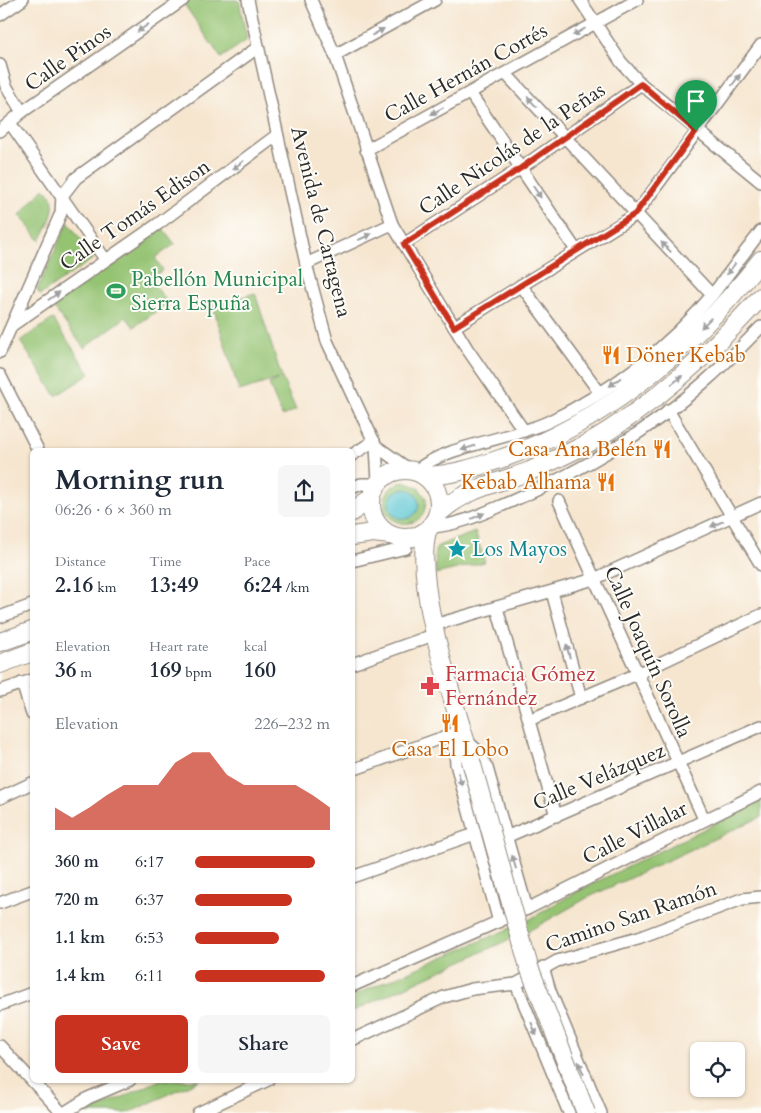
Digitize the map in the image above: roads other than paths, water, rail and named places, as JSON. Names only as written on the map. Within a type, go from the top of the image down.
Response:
[{"type":"main road","points":[[355,509],[393,471],[456,473],[533,447],[567,432],[595,415],[668,359],[709,321],[761,260]]},
{"type":"main road","points":[[355,536],[373,533],[397,540],[412,538],[432,524],[450,502],[466,493],[530,470],[584,445],[654,399],[692,368],[755,303]]},
{"type":"main road","points":[[417,472],[438,493],[422,560],[435,630],[458,713],[460,736],[471,761],[529,967],[586,1113]]},
{"type":"main road","points":[[375,488],[371,509],[374,520],[397,540],[424,578]]},
{"type":"main road","points":[[0,642],[30,632]]},
{"type":"main road","points":[[0,664],[30,653]]},
{"type":"street","points":[[0,15],[22,0]]},
{"type":"street","name":"Calle Pinos","points":[[0,132],[22,112],[183,0]]},
{"type":"street","name":"Avenida de Cartagena","points":[[248,0],[257,48],[306,264],[327,342],[375,443],[375,488]]},
{"type":"street","points":[[311,0],[335,55],[392,224],[454,327],[524,431]]},
{"type":"street","points":[[335,55],[435,0]]},
{"type":"street","points":[[580,0],[621,62],[641,84],[696,131],[761,182]]},
{"type":"street","name":"Calle Hernán Cortés","points":[[366,150],[637,0]]},
{"type":"street","points":[[454,327],[635,214],[761,46]]},
{"type":"street","points":[[0,352],[14,324],[61,213],[62,196],[76,178],[257,48]]},
{"type":"street","points":[[0,65],[6,86],[22,112]]},
{"type":"street","points":[[506,74],[712,295]]},
{"type":"street","name":"Calle Nicolás de la Peñas","points":[[404,244],[521,168],[641,84]]},
{"type":"street","points":[[470,93],[576,250]]},
{"type":"street","points":[[10,123],[105,260]]},
{"type":"street","name":"Calle Tomás Edison","points":[[14,324],[158,224],[277,135]]},
{"type":"street","points":[[306,264],[392,224]]},
{"type":"street","points":[[417,472],[423,464],[444,455],[550,422],[600,393],[659,348],[712,295],[761,231]]},
{"type":"street","points":[[521,285],[600,393]]},
{"type":"street","points":[[432,524],[461,523],[552,484],[605,454],[709,379],[761,327],[755,303]]},
{"type":"street","points":[[0,375],[37,448]]},
{"type":"street","points":[[668,410],[734,516],[761,566]]},
{"type":"street","points":[[355,453],[375,443]]},
{"type":"street","name":"Avenida de Cartagena","points":[[375,443],[417,472]]},
{"type":"street","points":[[355,487],[361,484],[375,488]]},
{"type":"street","name":"Calle Joaquín Sorolla","points":[[559,501],[636,674],[704,819]]},
{"type":"street","points":[[355,663],[435,630],[497,608],[594,580],[761,503]]},
{"type":"street","points":[[355,560],[397,540]]},
{"type":"street","points":[[552,592],[581,698]]},
{"type":"street","points":[[1,613],[30,606]]},
{"type":"street","points":[[497,608],[556,816]]},
{"type":"street","points":[[529,720],[636,674],[761,616]]},
{"type":"street","points":[[0,691],[27,681],[30,701]]},
{"type":"street","name":"Calle Velázquez","points":[[506,837],[678,764],[761,726]]},
{"type":"street","points":[[355,769],[460,736]]},
{"type":"street","points":[[460,736],[456,764],[499,922]]},
{"type":"street","points":[[460,736],[478,751],[487,768],[527,909]]},
{"type":"street","points":[[0,798],[30,784]]},
{"type":"street","name":"Calle Villalar","points":[[355,985],[527,909],[761,792]]},
{"type":"street","points":[[355,876],[475,834]]},
{"type":"street","points":[[0,903],[30,892]]},
{"type":"street","name":"Camino San Ramón","points":[[516,984],[543,967],[638,938],[742,898],[761,897]]},
{"type":"street","points":[[543,967],[550,991],[601,1113]]},
{"type":"street","points":[[355,1039],[444,997],[472,989],[516,984],[569,1113]]},
{"type":"street","points":[[0,1005],[30,994]]},
{"type":"street","points":[[0,1046],[30,1078]]},
{"type":"street","points":[[35,1083],[63,1113],[88,1098],[123,1083]]},
{"type":"street","points":[[198,1113],[262,1083]]},
{"type":"water","points":[[404,489],[414,494],[419,504],[414,514],[404,519],[394,514],[389,504],[394,494]]},
{"type":"place","name":"Pabellón Municipal Sierra Espuña","points":[[116,291]]},
{"type":"place","name":"Döner Kebab","points":[[611,355]]},
{"type":"place","name":"Casa Ana Belén","points":[[662,449]]},
{"type":"place","name":"Kebab Alhama","points":[[606,482]]},
{"type":"place","name":"Los Mayos","points":[[457,549]]},
{"type":"place","name":"Farmacia Gómez Fernández","points":[[430,686]]},
{"type":"place","name":"Casa El Lobo","points":[[450,723]]}]
